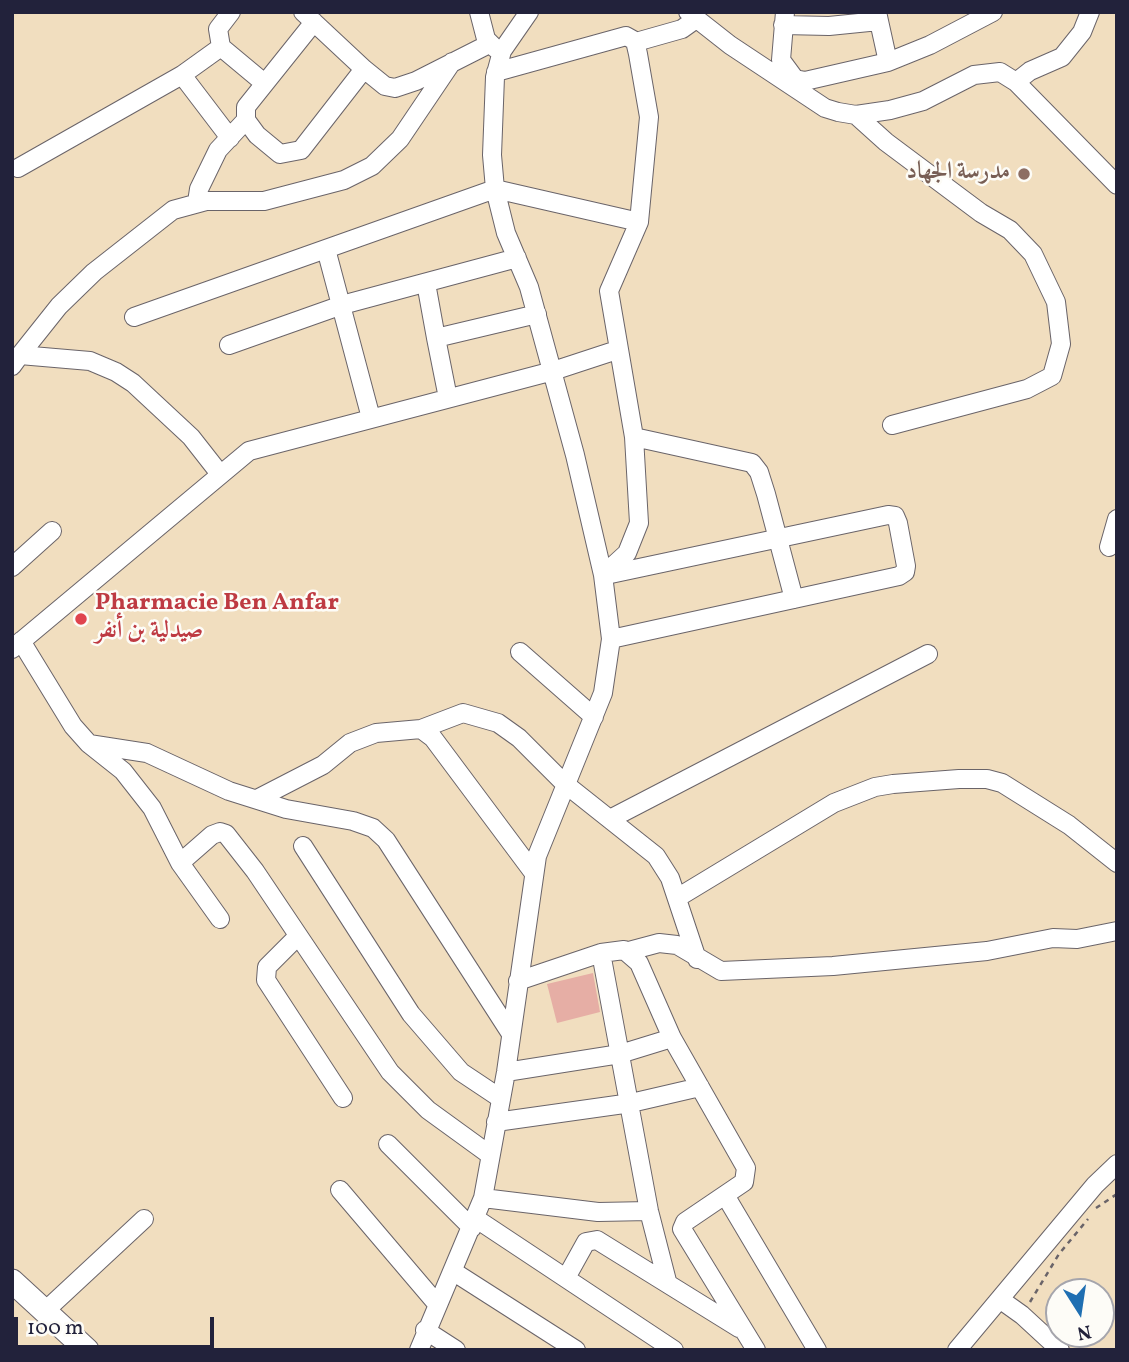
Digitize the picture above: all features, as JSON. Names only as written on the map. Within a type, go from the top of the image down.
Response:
[{"type":"main road","points":[[12,1281],[87,1350]]},
{"type":"street","points":[[231,12],[218,29],[221,47],[263,82]]},
{"type":"street","points":[[419,1350],[425,1330],[454,1272],[483,1198],[506,1072],[533,872],[564,783],[603,693],[611,639],[603,575],[553,370],[537,314],[506,233],[495,189],[492,144],[496,47],[479,12]]},
{"type":"street","points":[[364,69],[301,150],[295,153],[280,154],[257,135],[246,120],[246,107],[308,17],[364,69],[385,86],[395,88],[416,81],[452,62],[496,47],[529,12]]},
{"type":"street","points":[[888,62],[878,17],[829,26],[784,18],[781,60],[794,79],[817,79],[888,62],[930,45],[993,12]]},
{"type":"street","points":[[1016,82],[1030,71],[1062,57],[1082,32],[1090,12]]},
{"type":"street","points":[[496,72],[626,36],[636,42],[682,29],[692,15],[825,108],[856,116],[886,142],[981,213],[1010,230],[1033,254],[1056,302],[1061,344],[1052,376],[1027,389],[892,425]]},
{"type":"street","points":[[603,575],[622,559],[636,535],[640,499],[634,437],[617,350],[610,284],[639,222],[649,117],[636,42]]},
{"type":"street","points":[[18,168],[182,75],[221,47]]},
{"type":"street","points":[[16,360],[59,306],[94,272],[161,217],[197,202],[264,201],[359,174],[384,157],[400,139],[452,62]]},
{"type":"street","points":[[856,116],[923,101],[984,72],[1000,72],[1016,82],[1117,185]]},
{"type":"street","points":[[182,75],[230,138]]},
{"type":"street","points":[[197,202],[206,171],[246,120]]},
{"type":"street","points":[[134,317],[495,189],[639,222]]},
{"type":"street","points":[[326,249],[371,418]]},
{"type":"street","points":[[229,345],[342,305],[517,258]]},
{"type":"street","points":[[426,283],[448,398]]},
{"type":"street","points":[[436,338],[537,314]]},
{"type":"street","points":[[220,919],[180,863],[152,808],[131,781],[89,744],[17,645],[249,451],[553,370],[617,350]]},
{"type":"street","points":[[16,360],[90,362],[116,372],[133,383],[191,437],[219,474]]},
{"type":"street","points":[[634,437],[752,463],[760,472],[794,599]]},
{"type":"street","points":[[603,575],[888,514],[895,516],[898,523],[906,566],[905,572],[899,576],[611,639]]},
{"type":"street","points":[[1109,547],[1117,519]]},
{"type":"street","points":[[12,567],[52,531]]},
{"type":"street","points":[[520,652],[594,717]]},
{"type":"street","points":[[610,819],[928,654]]},
{"type":"street","points":[[259,798],[323,765],[350,743],[376,733],[421,729],[463,713],[498,723],[537,754],[564,783],[656,856],[677,898],[697,960]]},
{"type":"street","points":[[421,729],[433,738],[533,872]]},
{"type":"street","points":[[89,744],[162,758],[208,783],[286,809],[353,821],[373,828],[386,840],[511,1034]]},
{"type":"street","points":[[677,898],[834,803],[875,787],[893,784],[959,779],[987,779],[1002,783],[1069,825],[1117,863]]},
{"type":"street","points":[[180,863],[212,835],[225,833],[255,871],[401,1085],[428,1110],[490,1155]]},
{"type":"street","points":[[303,846],[419,1024],[461,1072],[500,1098]]},
{"type":"street","points":[[518,981],[601,953],[629,951],[659,943],[677,945],[697,960],[721,971],[833,966],[987,951],[1053,938],[1077,939],[1117,931]]},
{"type":"street","points":[[298,936],[267,967],[265,980],[344,1098]]},
{"type":"street","points":[[629,951],[639,963],[672,1038],[747,1171],[744,1182],[685,1222],[682,1229],[756,1350]]},
{"type":"street","points":[[601,953],[631,1103],[649,1212],[667,1281]]},
{"type":"street","points":[[506,1072],[620,1054],[672,1038]]},
{"type":"street","points":[[496,1122],[631,1103],[700,1087]]},
{"type":"street","points":[[388,1144],[473,1223],[566,1278],[674,1350]]},
{"type":"street","points":[[957,1350],[1062,1223],[1117,1164]]},
{"type":"street","points":[[340,1190],[437,1304]]},
{"type":"street","points":[[725,1195],[817,1350]]},
{"type":"street","points":[[483,1198],[598,1212],[649,1212]]},
{"type":"street","points":[[45,1311],[144,1219]]},
{"type":"street","points":[[566,1278],[586,1242],[593,1239],[667,1281],[746,1332]]},
{"type":"street","points":[[454,1272],[576,1350]]},
{"type":"street","points":[[1001,1300],[1022,1315],[1060,1350]]},
{"type":"street","points":[[425,1330],[456,1350]]},
{"type":"path","points":[[1022,1315],[1059,1254],[1096,1209],[1117,1194]]},
{"type":"building","points":[[593,973],[600,1012],[557,1023],[547,984]]},
{"type":"place","name":"مدرسة الجهاد","points":[[1024,174]]},
{"type":"place","name":"Pharmacie Ben Anfar صيدلية بن أنفر","points":[[81,619]]}]
